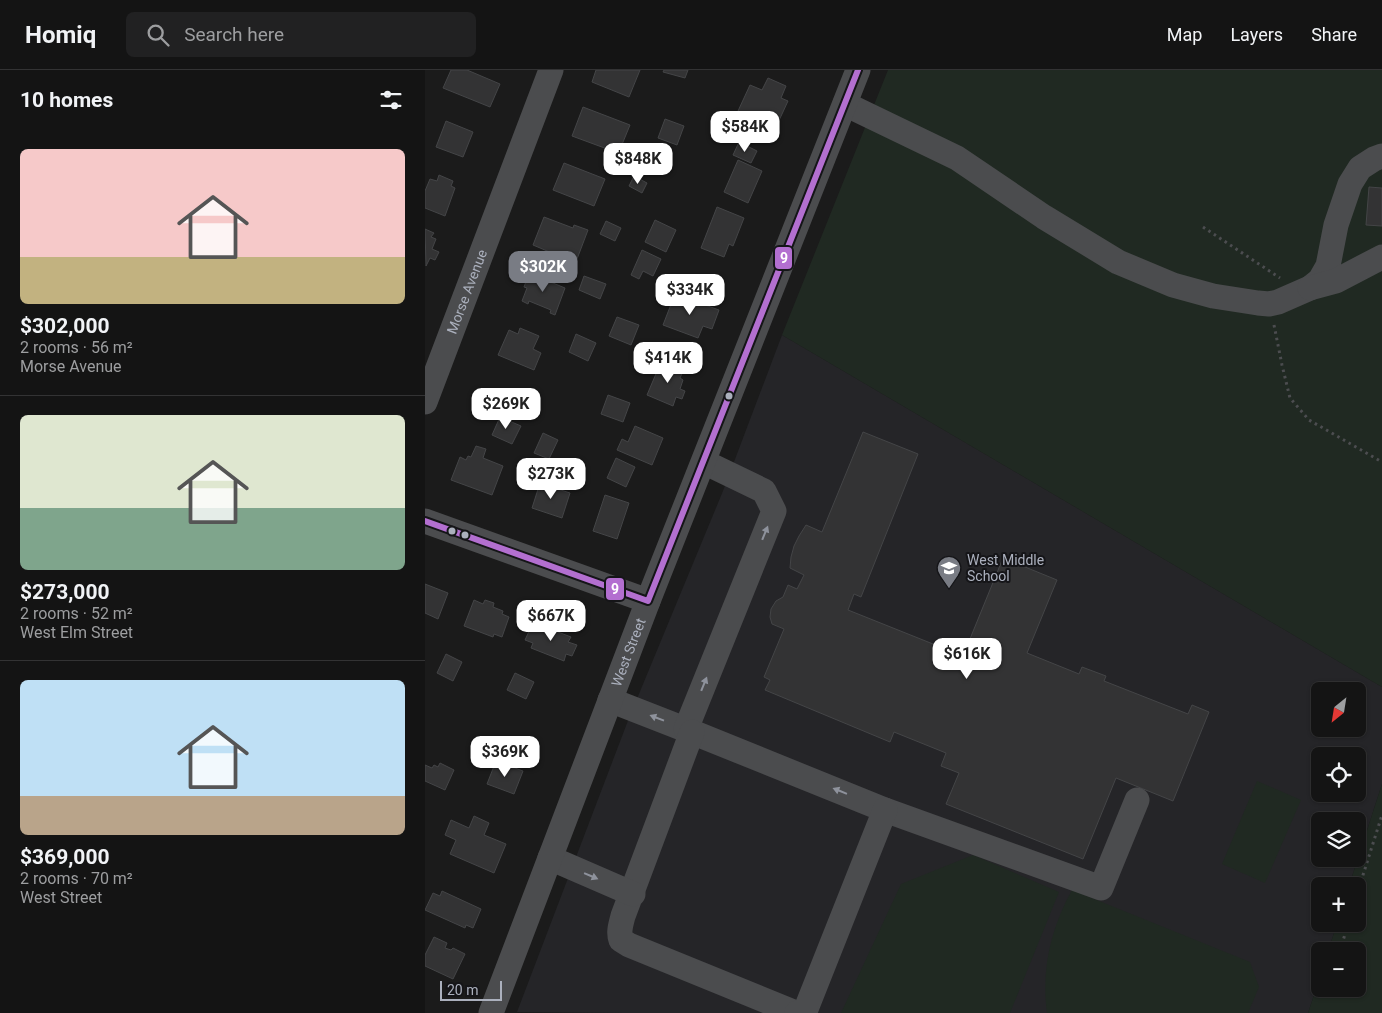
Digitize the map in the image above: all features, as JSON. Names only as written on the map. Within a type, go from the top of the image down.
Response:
[{"type":"street","name":"Morse Avenue","points":[[425,402],[551,70]]},
{"type":"street","name":"West Street","points":[[491,1013],[648,601],[858,70]]},
{"type":"street","points":[[845,104],[957,158],[1085,243],[1118,262],[1173,285],[1213,296],[1269,304],[1306,290],[1336,282],[1382,257]]},
{"type":"street","points":[[1306,290],[1320,280],[1328,266],[1336,225],[1350,184],[1360,168],[1382,156]]},
{"type":"street","points":[[704,462],[764,490],[774,511],[689,731],[633,894],[619,928],[621,940],[629,945],[796,1013],[802,1012],[806,1009],[885,810]]},
{"type":"street","points":[[425,521],[648,601]]},
{"type":"street","points":[[610,700],[885,810],[1101,888],[1137,800]]},
{"type":"street","points":[[550,858],[633,894]]},
{"type":"path","points":[[1203,227],[1306,290]]},
{"type":"path","points":[[1258,303],[1270,316],[1275,327],[1290,398],[1309,420],[1382,462]]},
{"type":"path","points":[[1362,877],[1382,815]]},
{"type":"shaded area","points":[[888,70],[1382,70],[1382,687],[782,335]]},
{"type":"shaded area","name":"West Middle School","points":[[782,335],[1382,687],[1382,784],[1366,833],[1366,812],[1311,812],[1311,867],[1355,867],[1352,877],[1311,877],[1311,932],[1334,932],[1331,942],[1311,942],[1311,997],[1313,997],[1308,1013],[517,1012],[629,718],[723,491]]},
{"type":"shaded area","points":[[1257,781],[1301,800],[1265,883],[1222,864]]},
{"type":"shaded area","points":[[1382,784],[1382,1013],[1308,1013],[1313,997],[1366,997],[1366,942],[1331,942],[1334,932],[1366,932],[1366,877],[1352,877],[1355,867],[1366,867],[1366,833]]},
{"type":"shaded area","points":[[973,855],[1059,892],[1010,1013],[841,1013],[901,884]]},
{"type":"shaded area","points":[[1072,890],[1250,962],[1259,987],[1248,1013],[1047,1013],[1045,981],[1049,949],[1058,919]]},
{"type":"building","points":[[451,70],[467,70],[500,84],[490,107],[443,88]]},
{"type":"building","points":[[596,70],[640,70],[629,97],[592,82]]},
{"type":"building","points":[[664,70],[688,70],[685,78],[663,72]]},
{"type":"building","points":[[768,78],[786,86],[781,98],[788,101],[776,127],[772,125],[767,135],[750,127],[754,118],[738,111],[750,85],[762,90]]},
{"type":"building","points":[[583,107],[630,125],[621,147],[612,143],[610,150],[572,136]]},
{"type":"building","points":[[665,119],[684,126],[677,145],[658,138]]},
{"type":"building","points":[[446,121],[473,132],[463,157],[436,147]]},
{"type":"building","points":[[739,142],[757,151],[751,163],[733,155]]},
{"type":"building","points":[[738,160],[762,171],[748,203],[724,192]]},
{"type":"building","points":[[564,163],[605,179],[594,206],[553,190]]},
{"type":"building","points":[[439,175],[453,181],[451,186],[455,188],[445,216],[425,208],[425,191],[430,179],[437,181]]},
{"type":"building","points":[[634,176],[647,183],[642,193],[629,186]]},
{"type":"building","points":[[1369,187],[1382,188],[1382,226],[1366,225]]},
{"type":"building","points":[[717,207],[744,218],[733,246],[729,244],[724,257],[701,248]]},
{"type":"building","points":[[544,217],[573,228],[574,225],[588,230],[574,267],[557,260],[559,256],[533,245]]},
{"type":"building","points":[[655,220],[676,230],[666,252],[645,242]]},
{"type":"building","points":[[606,221],[621,228],[615,241],[600,234]]},
{"type":"building","points":[[425,229],[434,233],[431,237],[436,239],[432,249],[439,252],[435,260],[430,258],[426,266]]},
{"type":"building","points":[[642,250],[661,259],[653,276],[643,271],[639,279],[631,275]]},
{"type":"building","points":[[529,273],[565,288],[555,315],[550,313],[551,310],[529,301],[528,304],[522,301],[527,288],[524,287]]},
{"type":"building","points":[[584,276],[606,284],[600,299],[579,290]]},
{"type":"building","points":[[675,294],[719,310],[712,329],[703,326],[698,338],[663,325]]},
{"type":"building","points":[[617,317],[639,325],[631,345],[609,336]]},
{"type":"building","points":[[520,328],[539,336],[533,349],[541,353],[534,370],[498,355],[509,330],[518,334]]},
{"type":"building","points":[[576,334],[596,343],[588,361],[569,352]]},
{"type":"building","points":[[669,360],[685,367],[680,378],[683,380],[680,389],[685,391],[682,399],[676,397],[673,406],[647,395],[658,369],[664,371]]},
{"type":"building","points":[[608,395],[630,403],[623,422],[601,414]]},
{"type":"building","points":[[500,417],[521,426],[512,444],[492,435]]},
{"type":"building","points":[[635,426],[663,438],[652,465],[617,450],[622,439],[628,442]]},
{"type":"building","points":[[863,432],[918,454],[861,597],[854,594],[848,610],[963,656],[1003,558],[1057,580],[1027,653],[1079,674],[1082,667],[1106,676],[1104,681],[1188,714],[1192,705],[1209,712],[1173,801],[1116,778],[1083,859],[946,804],[959,773],[941,766],[946,753],[894,732],[890,742],[765,690],[770,680],[764,677],[784,629],[772,624],[770,617],[771,609],[776,601],[783,597],[788,585],[797,589],[804,575],[790,568],[794,546],[806,525],[822,532]]},
{"type":"building","points":[[543,433],[558,440],[549,459],[534,453]]},
{"type":"building","points":[[476,446],[486,449],[483,458],[503,466],[492,495],[451,480],[460,457],[466,460],[468,456],[471,457]]},
{"type":"building","points":[[616,458],[635,467],[626,487],[607,478]]},
{"type":"building","points":[[540,483],[570,493],[562,518],[532,508]]},
{"type":"building","points":[[605,495],[629,503],[617,539],[593,531]]},
{"type":"building","points":[[425,584],[448,593],[438,619],[425,613]]},
{"type":"building","points":[[474,600],[483,604],[485,600],[494,603],[493,607],[503,611],[502,614],[509,617],[502,637],[494,634],[493,637],[464,626]]},
{"type":"building","points":[[540,625],[571,637],[568,642],[577,645],[572,656],[566,654],[564,661],[531,648],[533,643],[525,640],[531,627],[538,629]]},
{"type":"building","points":[[446,654],[462,662],[453,681],[437,673]]},
{"type":"building","points":[[515,673],[534,682],[526,699],[507,690]]},
{"type":"building","points":[[496,761],[523,771],[514,794],[487,784]]},
{"type":"building","points":[[440,763],[454,770],[445,790],[425,781],[425,765],[432,768],[434,765],[438,767]]},
{"type":"building","points":[[474,816],[489,823],[484,835],[506,844],[494,873],[450,854],[456,840],[445,835],[451,820],[469,828]]},
{"type":"building","points":[[442,891],[481,909],[473,928],[466,925],[465,928],[425,910],[433,893],[440,896]]},
{"type":"building","points":[[434,937],[447,943],[445,948],[451,950],[453,948],[465,954],[453,979],[425,966],[425,955]]},
{"type":"transit line","name":"9","points":[[425,521],[648,601],[858,70]]},
{"type":"place","name":"West Middle School","points":[[949,589]]}]
